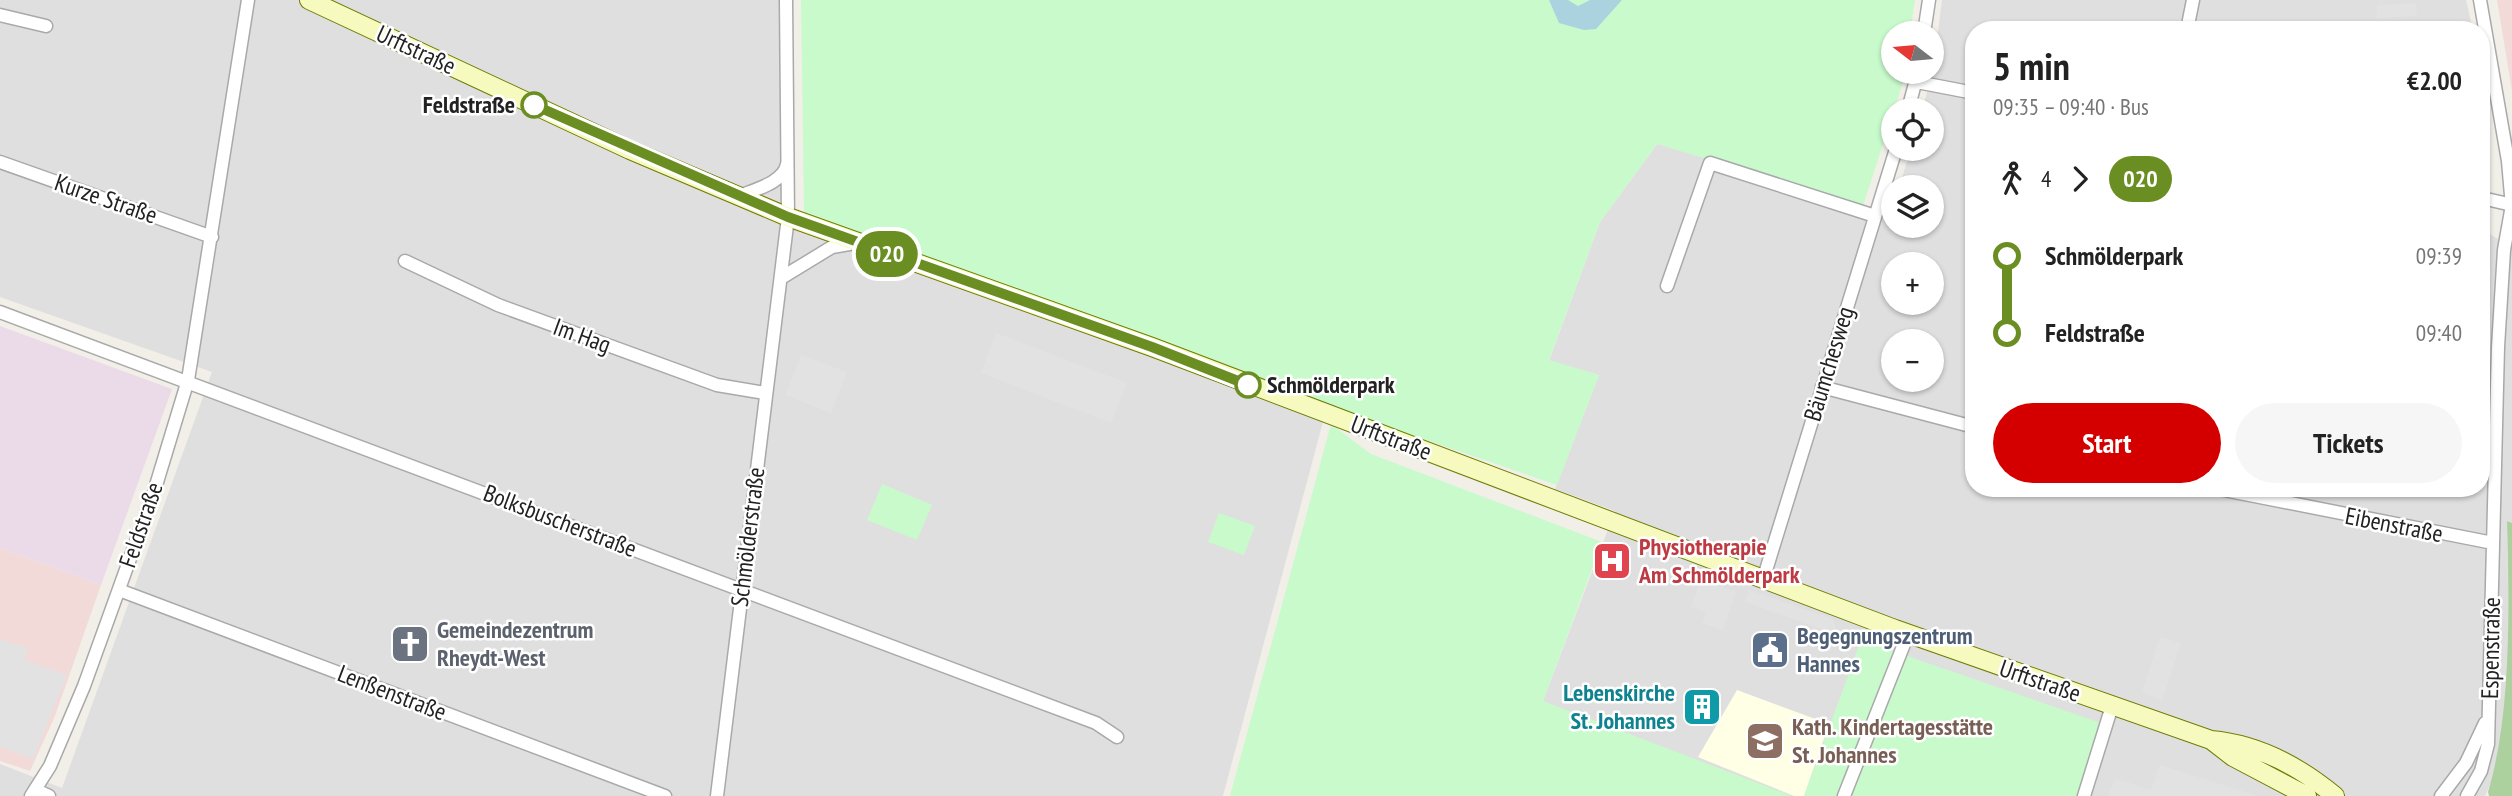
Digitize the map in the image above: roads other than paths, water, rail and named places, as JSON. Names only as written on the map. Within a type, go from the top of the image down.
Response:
[{"type":"street","name":"Feldstraße","points":[[34,794],[50,766],[79,697],[119,590],[188,380],[248,0]]},
{"type":"street","name":"Urftstraße","points":[[309,0],[737,197],[855,243],[1152,347],[1908,634],[2211,740],[2235,742],[2291,765],[2335,796]]},
{"type":"street","name":"Schmölderstraße","points":[[717,796],[788,217],[786,0]]},
{"type":"street","points":[[1926,21],[1929,0]]},
{"type":"street","points":[[2189,21],[2193,0]]},
{"type":"street","name":"Espenstraße","points":[[2480,0],[2484,21]]},
{"type":"street","points":[[0,15],[46,26]]},
{"type":"street","name":"Espenstraße","points":[[2467,796],[2481,771],[2488,744],[2498,347],[2504,250],[2512,206],[2508,161],[2490,58]]},
{"type":"street","points":[[1942,84],[1965,90]]},
{"type":"street","points":[[737,197],[775,180],[786,170],[789,153]]},
{"type":"street","name":"Bäumchesweg","points":[[1763,580],[1892,161]]},
{"type":"street","name":"Kurze Straße","points":[[0,162],[212,237]]},
{"type":"street","points":[[1667,286],[1710,163],[1875,216]]},
{"type":"street","points":[[2490,200],[2512,206]]},
{"type":"street","points":[[781,278],[832,247],[855,243]]},
{"type":"street","name":"Im Hag","points":[[405,261],[498,305],[717,385],[765,393]]},
{"type":"street","name":"Bolksbuscherstraße","points":[[0,312],[188,380],[1096,723],[1118,737]]},
{"type":"street","points":[[1822,387],[1965,425]]},
{"type":"street","name":"Eibenstraße","points":[[2260,497],[2493,543]]},
{"type":"street","name":"Lenßenstraße","points":[[119,590],[665,796]]},
{"type":"street","points":[[1843,796],[1908,634]]},
{"type":"street","points":[[2084,796],[2112,706]]},
{"type":"street","name":"Espenstraße","points":[[2441,796],[2478,743],[2489,713]]},
{"type":"street","name":"Urftstraße","points":[[2211,740],[2233,757],[2306,796]]},
{"type":"street","points":[[34,794],[49,796]]},
{"type":"water","points":[[1549,0],[1568,0],[1578,6],[1590,0],[1622,0],[1596,29],[1584,30],[1559,23]]},
{"type":"place","name":"Feldstraße","points":[[534,105]]},
{"type":"place","name":"Schmölderpark","points":[[1248,385]]},
{"type":"place","name":"Physiotherapie Am Schmölderpark","points":[[1612,561]]},
{"type":"place","name":"Gemeindezentrum Rheydt-West","points":[[410,644]]},
{"type":"place","name":"Begegnungszentrum Hannes","points":[[1770,650]]},
{"type":"place","name":"Lebenskirche St. Johannes","points":[[1702,707]]},
{"type":"place","name":"Kath. Kindertagesstätte St. Johannes","points":[[1765,741]]}]
